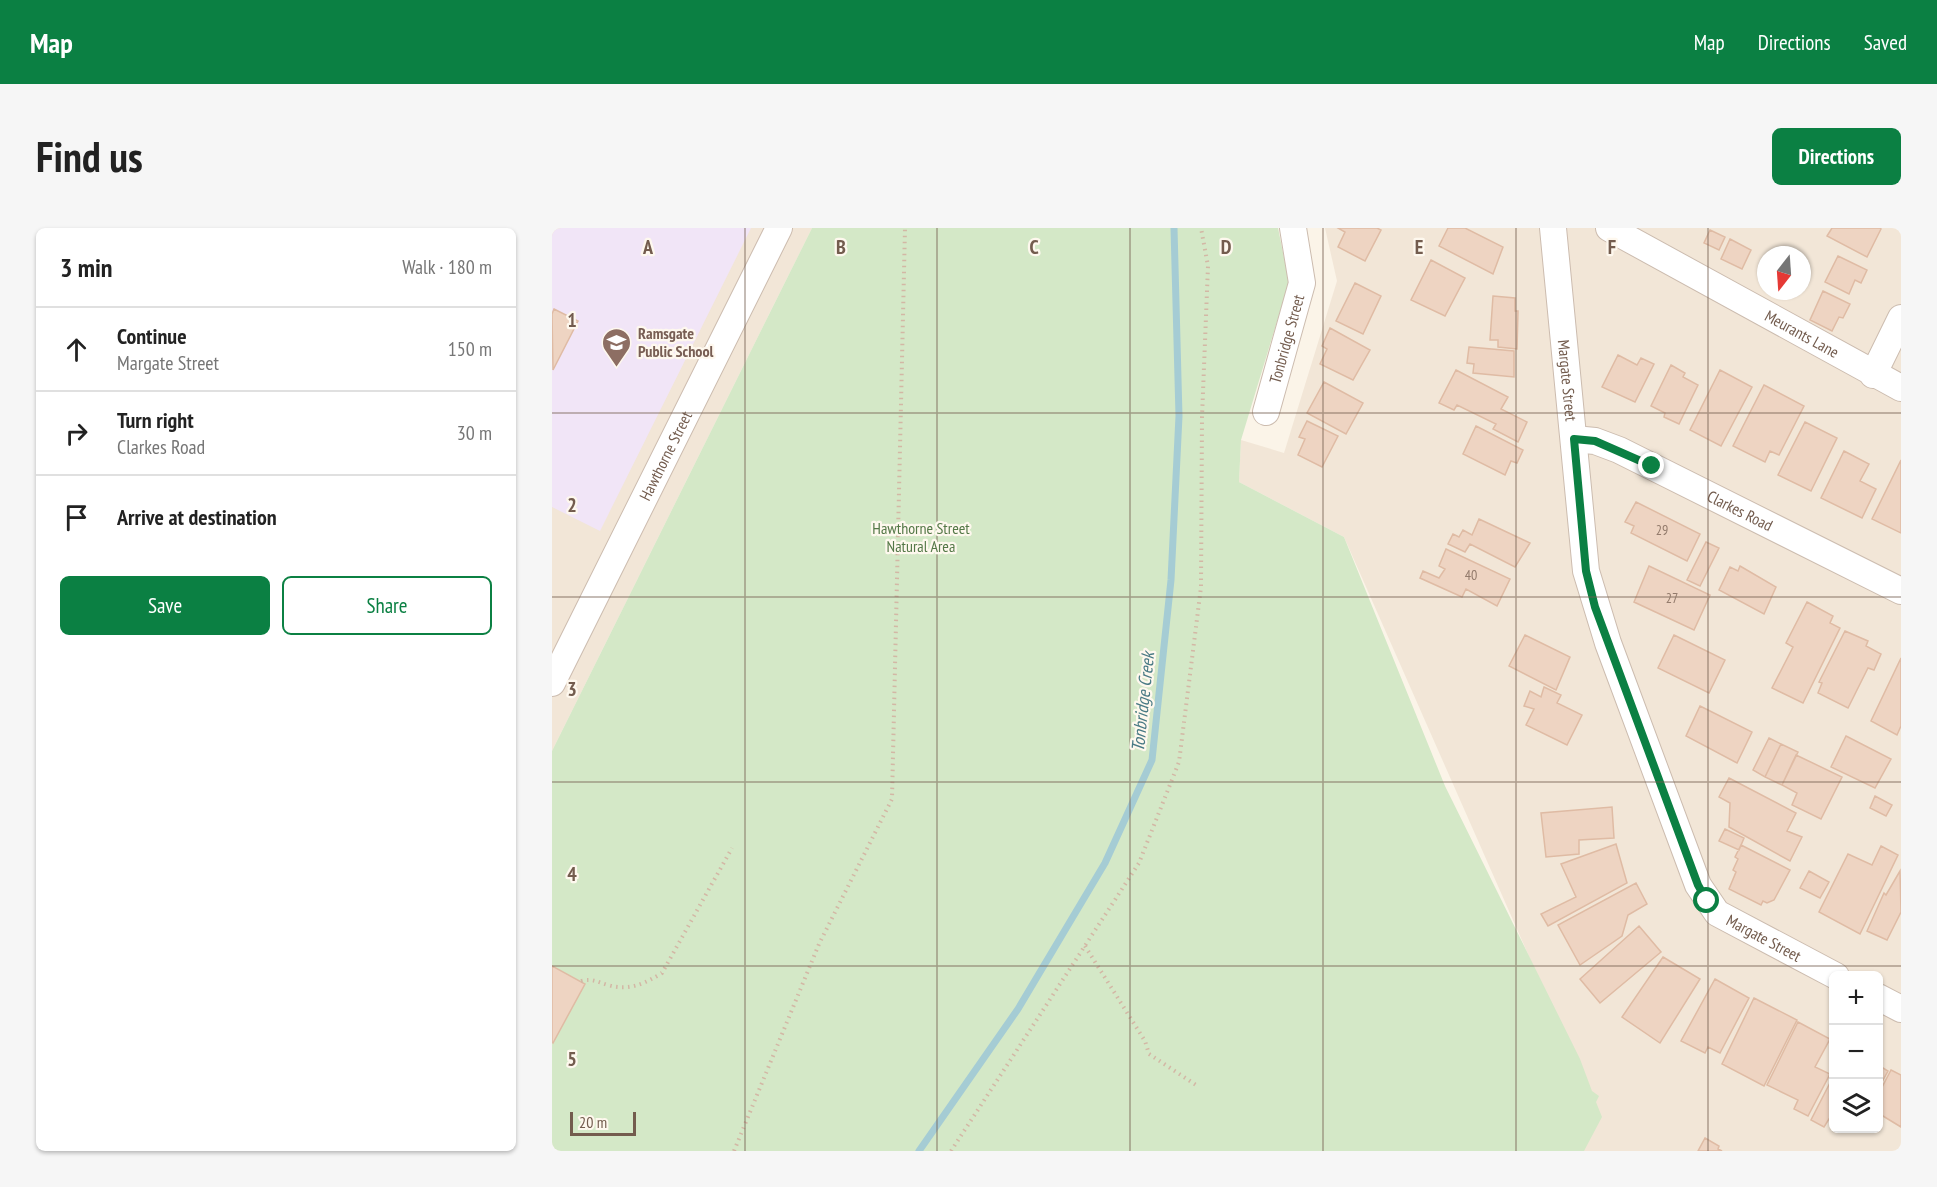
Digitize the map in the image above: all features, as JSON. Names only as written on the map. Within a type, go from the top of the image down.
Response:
[{"type":"street","name":"Hawthorne Street","points":[[552,683],[779,228]]},
{"type":"street","name":"Tonbridge Street","points":[[1266,412],[1302,283],[1293,228]]},
{"type":"street","name":"Margate Street","points":[[1553,228],[1586,571],[1595,607],[1698,885],[1717,913],[1829,971]]},
{"type":"street","name":"Meurants Lane","points":[[1610,228],[1873,375],[1901,388]]},
{"type":"street","points":[[1873,375],[1901,318]]},
{"type":"street","name":"Clarkes Road","points":[[1574,439],[1595,441],[1619,450],[1901,591]]},
{"type":"street","points":[[1883,1000],[1901,1009]]},
{"type":"path","points":[[734,1151],[819,944],[891,799],[904,228]]},
{"type":"path","points":[[951,1151],[1139,863],[1179,762],[1201,587],[1202,417],[1208,266],[1201,228]]},
{"type":"path","points":[[581,981],[590,978],[609,986],[628,988],[645,984],[662,973],[732,848]]},
{"type":"path","points":[[1085,946],[1145,1041],[1149,1054],[1196,1085]]},
{"type":"shaded area","points":[[552,228],[812,228],[552,751]]},
{"type":"shaded area","name":"Ramsgate Public School","points":[[552,228],[751,228],[600,531],[552,507]]},
{"type":"shaded area","points":[[1325,228],[1901,228],[1901,1151],[1555,1151],[1573,1056],[1344,537],[1239,482],[1241,440],[1284,453],[1337,281]]},
{"type":"green space","name":"Hawthorne Street Natural Area","points":[[812,228],[1278,228],[1289,282],[1241,440],[1239,482],[1344,537],[1445,786],[1580,1059],[1592,1091],[1599,1096],[1596,1102],[1602,1117],[1584,1151],[552,1151],[552,751]]},
{"type":"building","points":[[1338,228],[1377,228],[1381,230],[1365,261],[1338,247],[1345,232]]},
{"type":"building","points":[[1448,228],[1465,228],[1503,247],[1493,274],[1439,246]]},
{"type":"building","points":[[1832,228],[1881,229],[1867,257],[1827,236]]},
{"type":"building","points":[[1710,230],[1725,237],[1719,250],[1704,243]]},
{"type":"building","points":[[1730,239],[1751,250],[1742,269],[1721,259]]},
{"type":"building","points":[[1838,256],[1867,270],[1861,283],[1855,280],[1849,294],[1825,282]]},
{"type":"building","points":[[1431,260],[1465,278],[1445,316],[1411,300]]},
{"type":"building","points":[[1355,283],[1381,296],[1363,334],[1336,321]]},
{"type":"building","points":[[1823,291],[1850,304],[1843,318],[1839,317],[1832,331],[1810,320]]},
{"type":"building","points":[[1493,296],[1515,298],[1515,311],[1518,311],[1517,349],[1498,347],[1498,340],[1490,340]]},
{"type":"building","points":[[554,309],[578,321],[553,370],[552,314]]},
{"type":"building","points":[[1330,328],[1370,350],[1353,380],[1320,364],[1327,349],[1322,346]]},
{"type":"building","points":[[1469,347],[1514,351],[1514,377],[1473,373],[1474,364],[1467,363]]},
{"type":"building","points":[[1618,355],[1637,365],[1641,358],[1654,364],[1635,402],[1602,387]]},
{"type":"building","points":[[1671,365],[1685,373],[1683,377],[1698,385],[1679,424],[1664,417],[1665,413],[1651,406]]},
{"type":"building","points":[[1456,370],[1508,397],[1501,409],[1527,422],[1518,442],[1493,429],[1496,424],[1457,405],[1454,410],[1439,403]]},
{"type":"building","points":[[1720,370],[1752,387],[1721,446],[1690,430]]},
{"type":"building","points":[[1324,382],[1363,403],[1346,434],[1307,413]]},
{"type":"building","points":[[1764,385],[1804,406],[1779,455],[1770,451],[1765,462],[1733,446]]},
{"type":"building","points":[[1307,421],[1338,436],[1322,467],[1298,455],[1305,439],[1299,437]]},
{"type":"building","points":[[1805,422],[1837,438],[1811,491],[1778,475]]},
{"type":"building","points":[[1476,426],[1523,450],[1517,463],[1511,461],[1505,475],[1463,454]]},
{"type":"building","points":[[1844,451],[1869,464],[1860,481],[1876,489],[1862,518],[1821,498]]},
{"type":"building","points":[[1901,460],[1901,533],[1872,519]]},
{"type":"building","points":[[1636,502],[1700,534],[1687,561],[1631,533],[1634,526],[1625,522]]},
{"type":"building","points":[[1479,519],[1530,543],[1515,567],[1470,544],[1465,552],[1448,544],[1453,534],[1459,537],[1463,530],[1472,535]]},
{"type":"building","points":[[1706,542],[1719,548],[1700,586],[1687,580]]},
{"type":"building","points":[[1446,549],[1510,579],[1497,606],[1466,589],[1462,597],[1420,578],[1423,571],[1439,578],[1445,569],[1439,566]]},
{"type":"building","points":[[1649,566],[1710,595],[1694,630],[1634,602]]},
{"type":"building","points":[[1740,566],[1776,587],[1764,614],[1719,590],[1730,567],[1738,571]]},
{"type":"building","points":[[1807,602],[1833,616],[1830,623],[1840,628],[1803,703],[1772,688],[1793,647],[1786,643]]},
{"type":"building","points":[[1845,631],[1868,641],[1866,646],[1881,654],[1874,670],[1868,668],[1848,708],[1818,693],[1822,683],[1819,682]]},
{"type":"building","points":[[1525,635],[1570,657],[1556,690],[1509,666]]},
{"type":"building","points":[[1674,635],[1725,660],[1709,693],[1658,668]]},
{"type":"building","points":[[1901,658],[1901,726],[1897,735],[1871,721]]},
{"type":"building","points":[[1544,687],[1561,695],[1557,703],[1582,715],[1567,745],[1526,725],[1534,709],[1524,706],[1530,691],[1541,697]]},
{"type":"building","points":[[1700,706],[1752,732],[1737,763],[1686,736]]},
{"type":"building","points":[[1846,736],[1891,759],[1875,788],[1831,767]]},
{"type":"building","points":[[1769,738],[1781,744],[1765,777],[1753,770]]},
{"type":"building","points":[[1781,744],[1798,752],[1782,785],[1765,777]]},
{"type":"building","points":[[1796,755],[1842,777],[1821,819],[1792,805],[1797,793],[1782,785]]},
{"type":"building","points":[[1729,778],[1796,813],[1787,831],[1802,837],[1790,861],[1729,827],[1730,803],[1719,797]]},
{"type":"building","points":[[1875,796],[1892,805],[1886,816],[1870,808]]},
{"type":"building","points":[[1612,807],[1614,838],[1579,840],[1579,854],[1546,857],[1541,813]]},
{"type":"building","points":[[1725,829],[1744,838],[1739,850],[1719,841]]},
{"type":"building","points":[[1616,844],[1627,883],[1548,926],[1541,914],[1576,897],[1561,864]]},
{"type":"building","points":[[1741,845],[1790,870],[1774,900],[1767,903],[1763,901],[1761,905],[1729,889],[1736,872],[1733,870],[1738,859],[1735,857]]},
{"type":"building","points":[[1881,846],[1898,855],[1860,934],[1819,912],[1848,854],[1872,865]]},
{"type":"building","points":[[1809,871],[1829,882],[1820,898],[1800,888]]},
{"type":"building","points":[[1900,871],[1901,912],[1887,940],[1867,931],[1884,893],[1886,895]]},
{"type":"building","points":[[1636,883],[1647,904],[1628,915],[1622,936],[1580,965],[1558,925]]},
{"type":"building","points":[[1639,926],[1661,952],[1600,1003],[1580,979]]},
{"type":"building","points":[[1663,957],[1700,979],[1660,1043],[1622,1017]]},
{"type":"building","points":[[552,966],[585,984],[553,1043],[552,1042]]},
{"type":"building","points":[[1715,979],[1749,998],[1720,1053],[1708,1047],[1705,1053],[1681,1041]]},
{"type":"building","points":[[1754,998],[1797,1020],[1764,1086],[1722,1064]]},
{"type":"building","points":[[1798,1022],[1829,1038],[1815,1067],[1829,1074],[1829,1076],[1808,1116],[1794,1109],[1798,1100],[1767,1085]]},
{"type":"building","points":[[1883,1068],[1888,1071],[1883,1080]]},
{"type":"building","points":[[1891,1070],[1901,1075],[1901,1127],[1883,1116],[1883,1085]]},
{"type":"building","points":[[1829,1085],[1829,1119],[1824,1127],[1811,1120]]},
{"type":"building","points":[[1705,1138],[1719,1146],[1718,1149],[1722,1151],[1698,1151]]},
{"type":"waterway","name":"Tonbridge Creek","points":[[919,1151],[1018,1009],[1105,863],[1152,760],[1171,580],[1179,416],[1174,228]]},
{"type":"place","name":"Ramsgate Public School","points":[[617,368]]},
{"type":"route","points":[[1652,466],[1595,441],[1574,439],[1586,571],[1595,607],[1698,885],[1707,901]]}]
